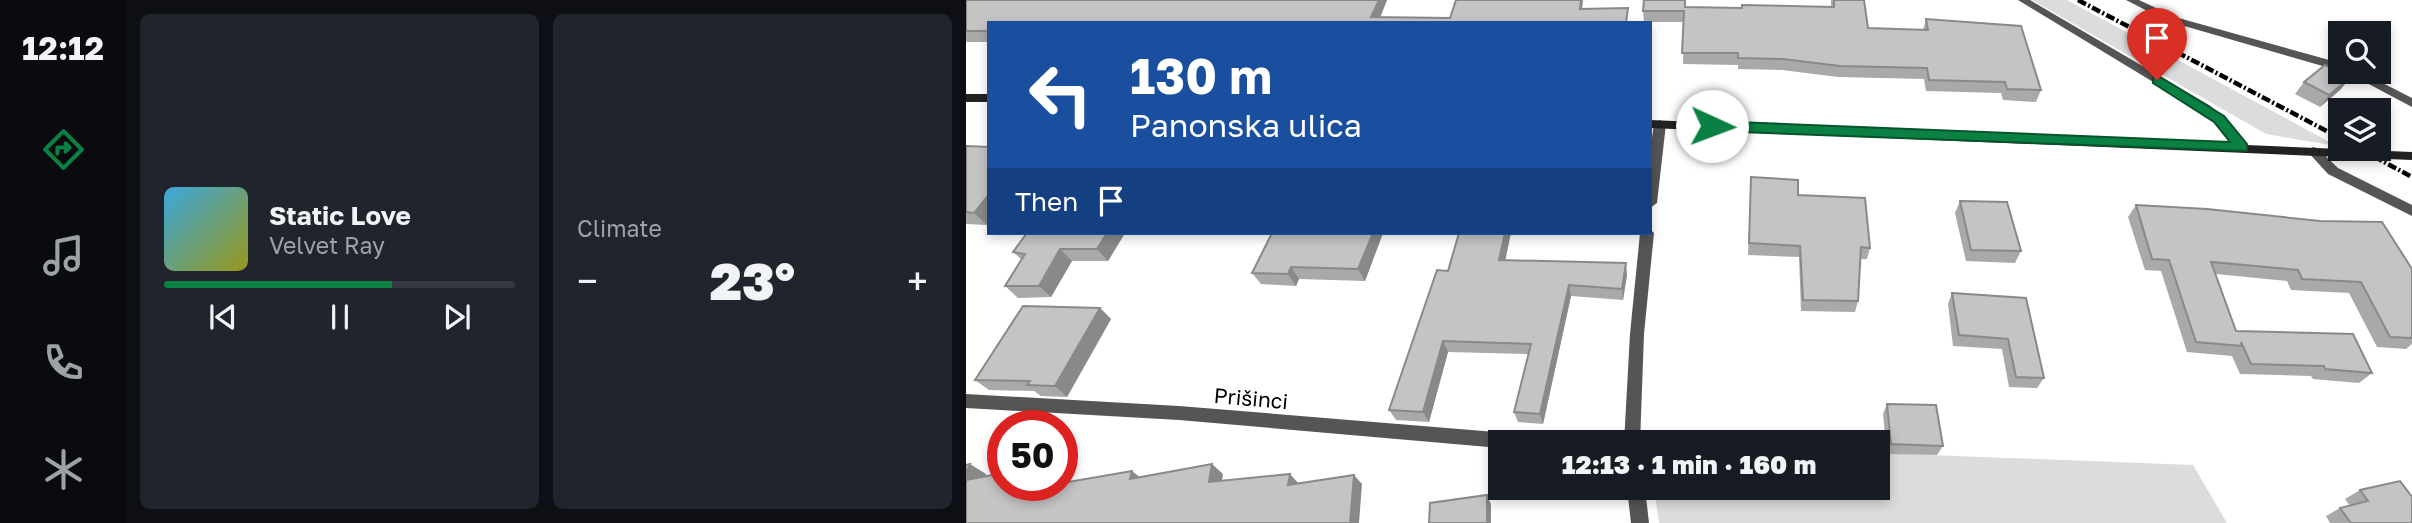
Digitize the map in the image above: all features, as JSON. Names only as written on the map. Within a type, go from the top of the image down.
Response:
[{"type":"main road","points":[[966,98],[987,98]]},
{"type":"main road","points":[[1655,124],[2412,156]]},
{"type":"street","points":[[2023,0],[2205,108],[2219,119],[2242,147]]},
{"type":"street","points":[[2131,0],[2194,26],[2328,64]]},
{"type":"street","points":[[2375,84],[2412,103]]},
{"type":"street","points":[[1652,171],[1655,124]]},
{"type":"street","points":[[2313,151],[2333,171],[2412,211]]},
{"type":"street","points":[[1633,430],[1637,334],[1647,235]]},
{"type":"street","name":"Prišinci","points":[[966,401],[1179,413],[1488,439]]},
{"type":"street","points":[[1637,500],[1640,523]]},
{"type":"shaded area","points":[[2032,0],[2067,0],[2328,141],[2328,144],[2266,134]]},
{"type":"shaded area","points":[[1890,453],[2193,465],[2227,523],[1659,523],[1656,500],[1890,500]]},
{"type":"building","points":[[966,0],[1379,0],[1371,17],[1450,18],[1456,0],[1581,0],[1580,9],[1628,8],[1626,21],[987,21],[987,31],[966,31]]},
{"type":"building","points":[[1644,0],[1685,0],[1685,7],[1742,8],[1742,5],[1834,7],[1834,0],[1864,0],[1868,28],[1928,30],[1926,19],[2021,26],[2041,90],[2007,89],[2005,82],[1929,80],[1927,68],[1840,66],[1783,59],[1738,58],[1738,53],[1682,53],[1684,11],[1643,11]]},
{"type":"building","points":[[2325,65],[2328,67],[2328,84],[2343,84],[2329,95],[2304,82]]},
{"type":"building","points":[[966,146],[987,147],[987,197],[974,213],[966,212]]},
{"type":"building","points":[[1751,177],[1798,180],[1798,195],[1865,198],[1870,248],[1861,247],[1858,301],[1803,300],[1800,246],[1749,243]]},
{"type":"building","points":[[1960,201],[2007,202],[2021,251],[1971,250]]},
{"type":"building","points":[[2136,205],[2207,209],[2320,221],[2382,222],[2412,269],[2412,338],[2390,337],[2361,282],[2302,279],[2298,270],[2211,262],[2236,331],[2353,334],[2372,373],[2325,369],[2324,366],[2251,364],[2241,342],[2242,346],[2196,342],[2169,260],[2152,259]]},
{"type":"building","points":[[1026,235],[1106,235],[1097,249],[1060,249],[1039,286],[1005,286],[1025,254],[1013,252]]},
{"type":"building","points":[[1271,235],[1372,235],[1358,269],[1291,267],[1288,274],[1252,273]]},
{"type":"building","points":[[1458,235],[1505,235],[1499,260],[1626,263],[1622,289],[1569,285],[1540,414],[1514,412],[1531,344],[1443,341],[1423,412],[1389,410],[1437,270],[1448,271]]},
{"type":"building","points":[[1952,293],[2026,298],[2044,378],[2016,377],[2008,339],[1959,335]]},
{"type":"building","points":[[1023,306],[1100,308],[1055,386],[1027,385],[1030,381],[975,380]]},
{"type":"building","points":[[1887,404],[1936,405],[1943,446],[1891,444]]},
{"type":"building","points":[[1212,464],[1209,482],[1290,474],[1288,485],[1354,475],[1350,523],[966,523],[966,480],[987,476],[987,501],[1078,501],[1078,480],[1132,471],[1130,479]]},
{"type":"building","points":[[2400,481],[2412,497],[2412,523],[2351,523],[2340,508],[2368,501],[2360,490]]},
{"type":"building","points":[[1487,495],[1487,523],[1429,523],[1430,503]]},
{"type":"railway","points":[[2078,0],[2328,132]]},
{"type":"railway","points":[[2382,161],[2412,177]]},
{"type":"route","points":[[1712,126],[2242,147],[2219,119],[2157,80]]}]
